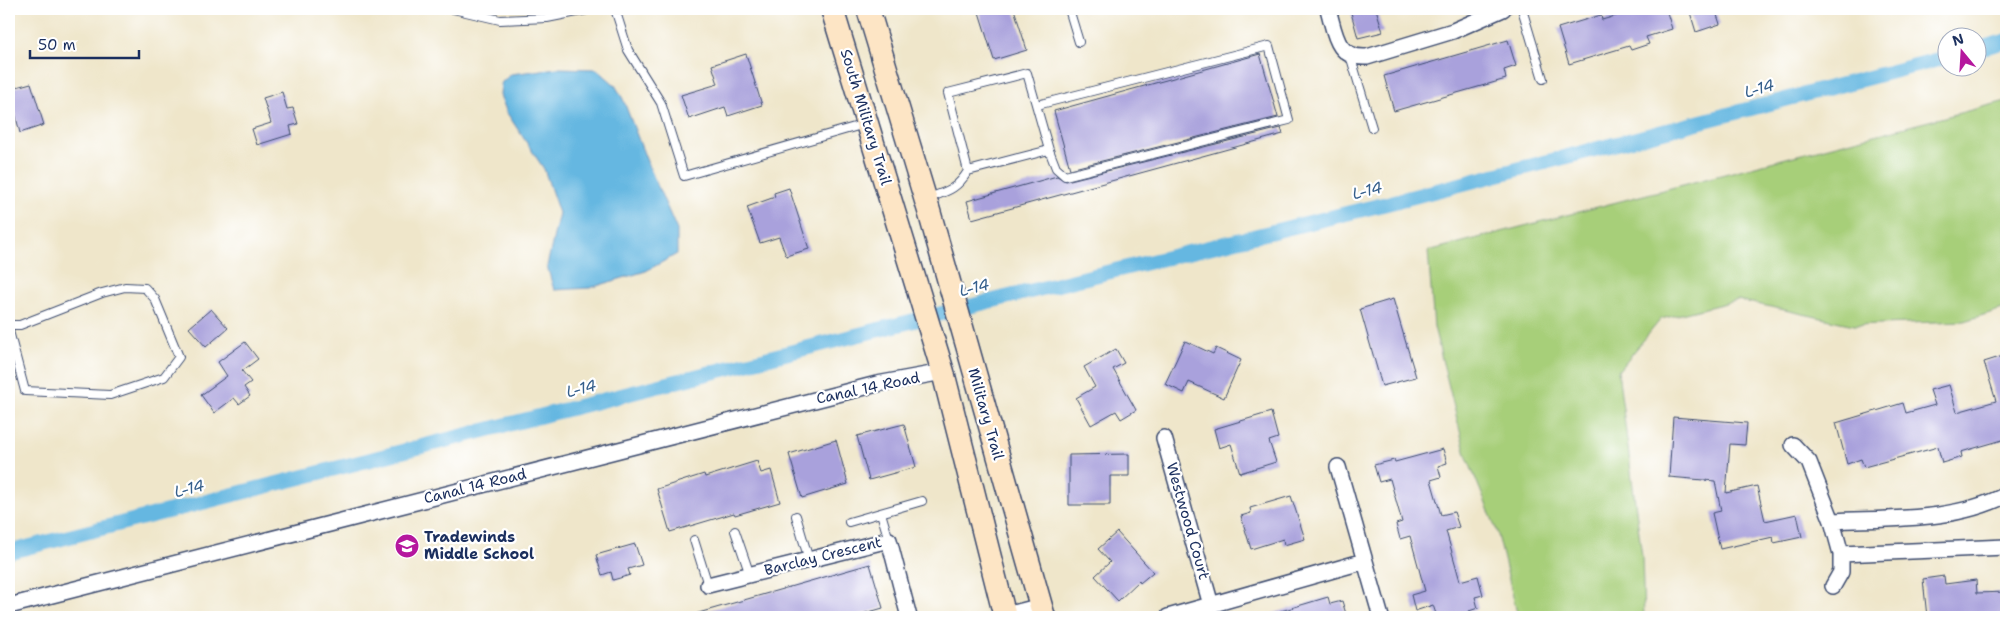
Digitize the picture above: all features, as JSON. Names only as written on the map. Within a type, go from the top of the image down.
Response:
[{"type":"main road","name":"South Military Trail","points":[[832,9],[899,225]]},
{"type":"main road","points":[[868,9],[927,205]]},
{"type":"main road","name":"Military Trail","points":[[927,205],[1043,612]]},
{"type":"main road","name":"Military Trail","points":[[899,225],[943,372],[1003,617]]},
{"type":"street","points":[[1328,9],[1339,45],[1346,54],[1356,58],[1367,57],[1454,32],[1503,9]]},
{"type":"street","name":"Canal 14 Road","points":[[9,606],[877,384],[943,372]]},
{"type":"street","name":"Westwood Court","points":[[1164,438],[1211,605]]},
{"type":"street","points":[[1793,445],[1809,462],[1832,521],[1841,554],[1841,572],[1833,586]]},
{"type":"street","points":[[1338,467],[1381,617]]},
{"type":"street","points":[[1832,521],[1936,515],[1970,508],[2006,495]]},
{"type":"street","name":"Barclay Crescent","points":[[708,585],[889,540],[910,617]]},
{"type":"street","points":[[1841,554],[2006,547]]},
{"type":"street","points":[[1168,617],[1365,561]]},
{"type":"street","points":[[1003,617],[1043,612]]},
{"type":"lane","points":[[453,9],[500,20],[547,18],[592,9]]},
{"type":"lane","points":[[615,9],[628,50],[661,103],[684,176],[868,123]]},
{"type":"lane","points":[[1069,9],[1079,42]]},
{"type":"lane","points":[[1522,9],[1543,79]]},
{"type":"lane","points":[[927,205],[961,184],[968,171],[948,94],[1027,73],[1049,150],[1056,168],[1065,176],[1288,120],[1269,46],[1037,105]]},
{"type":"lane","points":[[1350,55],[1372,128]]},
{"type":"lane","points":[[968,171],[1049,150]]},
{"type":"lane","points":[[9,325],[20,325],[102,293],[125,287],[145,288],[155,299],[179,358],[164,377],[110,395],[25,392],[9,331]]},
{"type":"lane","points":[[849,522],[922,501]]},
{"type":"lane","points":[[881,513],[889,540]]},
{"type":"lane","points":[[796,516],[809,560]]},
{"type":"lane","points":[[736,531],[750,574]]},
{"type":"lane","points":[[694,540],[708,585]]},
{"type":"green space","points":[[2006,101],[2006,308],[1964,321],[1854,325],[1738,300],[1661,319],[1618,371],[1642,556],[1644,617],[1518,617],[1497,531],[1466,455],[1434,327],[1428,251]]},
{"type":"water","points":[[557,68],[597,69],[615,85],[623,99],[648,164],[677,230],[677,254],[646,271],[590,288],[554,290],[547,266],[559,213],[544,169],[507,113],[500,95],[501,83],[511,74]]},
{"type":"building","points":[[978,9],[1014,9],[1027,50],[994,60]]},
{"type":"building","points":[[1350,9],[1376,9],[1383,32],[1358,38]]},
{"type":"building","points":[[1639,9],[1666,9],[1672,29],[1646,37],[1649,44],[1631,50],[1629,46],[1569,64],[1558,28],[1601,15],[1602,20]]},
{"type":"building","points":[[1689,9],[1715,9],[1720,24],[1696,32]]},
{"type":"building","points":[[1508,40],[1516,66],[1504,70],[1506,79],[1394,111],[1384,76]]},
{"type":"building","points":[[746,54],[762,105],[728,116],[725,107],[689,119],[681,95],[718,84],[712,65]]},
{"type":"building","points":[[1260,54],[1278,117],[1070,169],[1054,111]]},
{"type":"building","points":[[31,83],[44,125],[20,133],[9,89]]},
{"type":"building","points":[[282,92],[287,109],[293,108],[298,124],[290,126],[292,134],[257,145],[252,129],[271,123],[263,98]]},
{"type":"building","points":[[1281,128],[1283,134],[972,219],[967,201],[1057,176],[1066,181]]},
{"type":"building","points":[[789,188],[809,249],[786,256],[779,237],[760,243],[747,207],[775,197],[774,193]]},
{"type":"building","points":[[1393,299],[1416,377],[1382,386],[1360,309]]},
{"type":"building","points":[[211,309],[228,328],[206,347],[189,328]]},
{"type":"building","points":[[1185,341],[1213,354],[1216,348],[1241,360],[1224,398],[1189,382],[1184,393],[1165,384]]},
{"type":"building","points":[[245,342],[258,359],[242,371],[251,382],[244,387],[250,396],[239,404],[234,398],[214,413],[201,395],[227,376],[218,362]]},
{"type":"building","points":[[1116,349],[1124,363],[1113,369],[1136,410],[1121,419],[1116,411],[1091,425],[1076,398],[1095,387],[1084,367]]},
{"type":"building","points":[[2006,355],[2006,439],[1961,452],[1962,457],[1942,463],[1938,447],[1864,467],[1861,459],[1847,464],[1836,423],[1903,403],[1906,413],[1935,405],[1930,390],[1949,385],[1957,412],[1996,401],[1984,362]]},
{"type":"building","points":[[1271,412],[1278,438],[1269,441],[1276,462],[1240,473],[1231,444],[1219,448],[1214,429]]},
{"type":"building","points":[[1673,417],[1747,423],[1745,445],[1730,444],[1726,493],[1757,486],[1765,521],[1797,514],[1802,537],[1774,543],[1773,537],[1720,549],[1712,513],[1721,511],[1715,481],[1669,477]]},
{"type":"building","points":[[904,424],[916,467],[869,480],[857,436]]},
{"type":"building","points":[[836,440],[848,484],[802,498],[789,454]]},
{"type":"building","points":[[1443,449],[1447,463],[1438,466],[1441,477],[1431,480],[1441,515],[1454,512],[1459,527],[1446,531],[1460,581],[1478,576],[1483,595],[1475,597],[1478,608],[1469,611],[1470,617],[1437,617],[1433,605],[1415,611],[1411,595],[1425,591],[1410,536],[1400,539],[1396,524],[1402,522],[1390,479],[1379,482],[1374,465],[1394,460],[1395,462]]},
{"type":"building","points":[[1129,454],[1129,476],[1110,476],[1110,505],[1069,505],[1069,455]]},
{"type":"building","points":[[757,461],[761,473],[771,470],[780,502],[670,532],[657,489],[704,474],[705,477]]},
{"type":"building","points":[[1291,496],[1305,539],[1284,545],[1283,539],[1251,549],[1241,516],[1251,513],[1250,508]]},
{"type":"building","points":[[1117,532],[1153,572],[1140,583],[1139,581],[1118,601],[1095,576],[1110,562],[1098,549]]},
{"type":"building","points":[[635,544],[642,565],[628,569],[630,575],[613,580],[611,572],[602,575],[596,555]]},
{"type":"building","points":[[870,564],[883,608],[852,617],[695,617],[695,614]]},
{"type":"building","points":[[1944,576],[1945,584],[1976,580],[1977,593],[2006,592],[2006,617],[1927,617],[1923,579]]},
{"type":"building","points":[[1328,597],[1330,604],[1342,601],[1347,617],[1272,617],[1271,614]]},
{"type":"waterway","name":"L-14","points":[[1988,46],[2006,41]]},
{"type":"waterway","name":"L-14","points":[[9,552],[979,304],[1389,203],[1938,60]]},
{"type":"place","name":"Tradewinds Middle School","points":[[407,546]]}]
